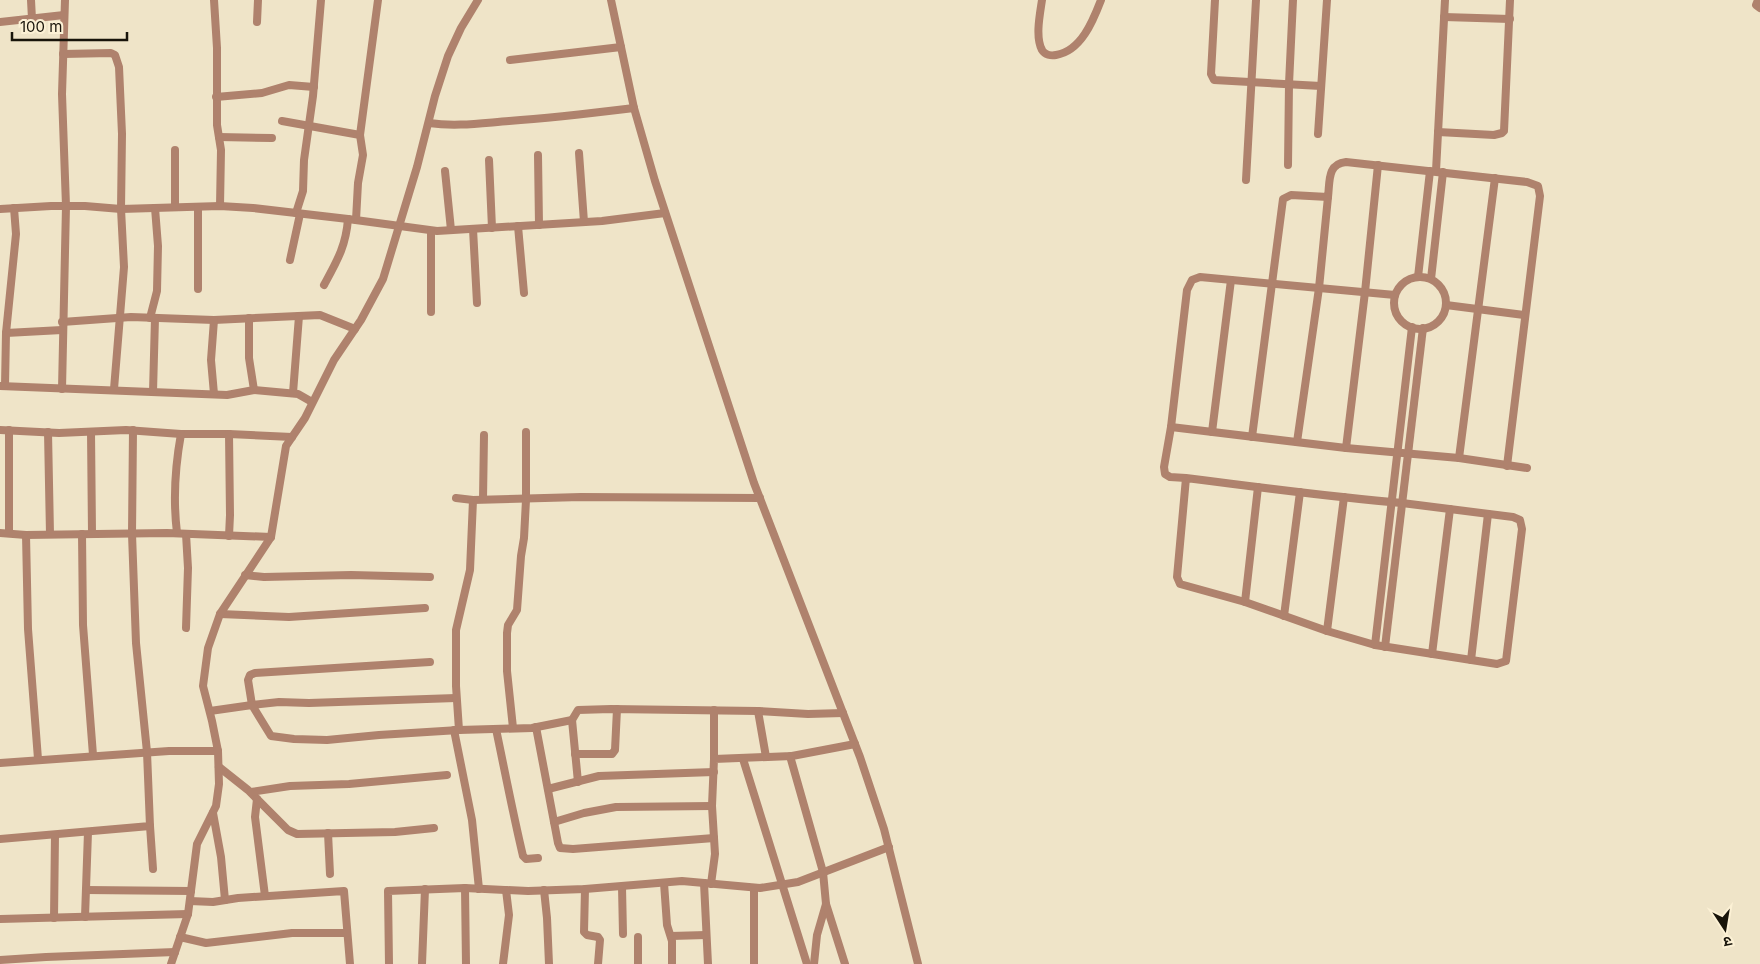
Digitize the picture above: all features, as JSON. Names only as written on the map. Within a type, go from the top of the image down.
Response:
[{"type":"street","points":[[31,0],[32,19]]},
{"type":"street","points":[[62,389],[66,206],[62,94],[65,0]]},
{"type":"street","points":[[214,0],[217,55],[216,97],[221,158],[220,206]]},
{"type":"street","points":[[257,22],[258,0]]},
{"type":"street","points":[[290,260],[303,191],[304,160],[314,87],[321,0]]},
{"type":"street","points":[[324,284],[341,254],[352,219],[363,156],[360,135],[378,0]]},
{"type":"street","points":[[171,964],[188,914],[197,844],[216,806],[220,784],[218,751],[203,686],[208,648],[220,614],[271,537],[286,446],[334,360],[355,329],[383,279],[400,227],[429,123],[434,96],[448,56],[461,28],[478,0]]},
{"type":"street","points":[[611,0],[634,108],[655,181],[760,498],[855,744],[884,829],[915,963]]},
{"type":"street","points":[[1042,0],[1039,24],[1040,44],[1044,53],[1055,56],[1064,53],[1074,46],[1084,35],[1095,16],[1101,0]]},
{"type":"street","points":[[1215,0],[1211,77],[1214,80],[1321,86]]},
{"type":"street","points":[[1246,180],[1256,0]]},
{"type":"street","points":[[1288,165],[1293,0]]},
{"type":"street","points":[[1318,134],[1327,0]]},
{"type":"street","points":[[1430,279],[1445,0]]},
{"type":"street","points":[[1438,132],[1494,135],[1504,131],[1510,0]]},
{"type":"street","points":[[1758,0],[1756,5],[1760,8]]},
{"type":"street","points":[[0,22],[64,15]]},
{"type":"street","points":[[1444,18],[1510,19]]},
{"type":"street","points":[[510,60],[621,47]]},
{"type":"street","points":[[63,54],[111,53],[117,60],[121,124],[124,267],[114,389]]},
{"type":"street","points":[[216,97],[262,93],[290,85],[314,87]]},
{"type":"street","points":[[429,123],[450,126],[472,125],[634,108]]},
{"type":"street","points":[[282,121],[360,135]]},
{"type":"street","points":[[219,137],[272,138]]},
{"type":"street","points":[[175,150],[176,207]]},
{"type":"street","points":[[579,153],[584,222]]},
{"type":"street","points":[[538,155],[539,225]]},
{"type":"street","points":[[489,160],[492,228]]},
{"type":"street","points":[[1297,442],[1319,288],[1332,169],[1337,164],[1346,162],[1436,171],[1534,183],[1540,190],[1507,466]]},
{"type":"street","points":[[1346,448],[1378,165]]},
{"type":"street","points":[[445,171],[451,230]]},
{"type":"street","points":[[1418,277],[1436,171]]},
{"type":"street","points":[[1459,458],[1495,178]]},
{"type":"street","points":[[1252,437],[1283,199],[1291,195],[1328,197]]},
{"type":"street","points":[[0,209],[66,206],[122,209],[220,206],[352,219],[431,231],[584,222],[666,213]]},
{"type":"street","points":[[198,207],[198,289]]},
{"type":"street","points":[[14,208],[16,234],[3,324],[6,333],[2,386],[227,395],[254,390],[298,394],[312,402]]},
{"type":"street","points":[[153,392],[152,318],[157,291],[158,246],[155,208]]},
{"type":"street","points":[[518,226],[524,293]]},
{"type":"street","points":[[473,229],[477,303]]},
{"type":"street","points":[[431,231],[431,312]]},
{"type":"street","points":[[1418,277],[1436,282],[1443,290],[1446,305],[1443,315],[1436,323],[1422,328],[1412,327],[1404,322],[1397,315],[1394,305],[1395,295],[1404,282],[1418,277]]},
{"type":"street","points":[[1186,478],[1178,582],[1185,586],[1245,602],[1327,631],[1376,645],[1501,664],[1506,661],[1508,658],[1522,525],[1517,518],[1165,474],[1164,468],[1171,427],[1187,290],[1195,278],[1272,283],[1395,295]]},
{"type":"street","points":[[1212,432],[1231,280]]},
{"type":"street","points":[[1446,305],[1524,315]]},
{"type":"street","points":[[293,393],[300,316]]},
{"type":"street","points":[[6,333],[120,318],[214,320],[320,316],[355,329]]},
{"type":"street","points":[[249,318],[250,358],[254,390]]},
{"type":"street","points":[[214,320],[211,360],[214,394]]},
{"type":"street","points":[[1376,645],[1412,327]]},
{"type":"street","points":[[1385,647],[1422,328]]},
{"type":"street","points":[[1171,427],[1398,454],[1459,458],[1527,468]]},
{"type":"street","points":[[9,533],[4,430],[91,432],[133,430],[180,434],[292,437]]},
{"type":"street","points":[[133,430],[132,534],[136,642],[147,752],[153,869]]},
{"type":"street","points":[[48,432],[50,534]]},
{"type":"street","points":[[91,432],[92,534]]},
{"type":"street","points":[[513,728],[507,671],[508,625],[517,610],[526,500],[526,432]]},
{"type":"street","points":[[177,534],[174,512],[176,465],[180,434]]},
{"type":"street","points":[[229,434],[229,536]]},
{"type":"street","points":[[483,500],[484,435]]},
{"type":"street","points":[[1245,602],[1258,487]]},
{"type":"street","points":[[1284,616],[1300,492]]},
{"type":"street","points":[[456,498],[473,500],[526,500],[581,497],[760,498]]},
{"type":"street","points":[[1327,631],[1344,497]]},
{"type":"street","points":[[473,500],[470,570],[456,630],[456,698],[457,730],[472,820],[479,888]]},
{"type":"street","points":[[1432,654],[1450,509]]},
{"type":"street","points":[[1472,660],[1488,514]]},
{"type":"street","points":[[0,532],[26,535],[186,534],[271,537]]},
{"type":"street","points":[[82,534],[83,625],[93,755]]},
{"type":"street","points":[[186,534],[188,568],[186,628]]},
{"type":"street","points":[[26,535],[28,629],[38,759]]},
{"type":"street","points":[[246,575],[264,577],[342,575],[430,577]]},
{"type":"street","points":[[220,614],[289,617],[424,608]]},
{"type":"street","points":[[430,662],[250,674],[248,680],[252,705],[271,736],[294,740],[327,740],[379,734],[457,730],[536,728],[572,720]]},
{"type":"street","points":[[210,711],[279,702],[309,703],[456,698]]},
{"type":"street","points":[[575,754],[612,754],[615,750],[617,709]]},
{"type":"street","points":[[578,782],[572,720],[578,710],[714,710],[808,714],[843,713]]},
{"type":"street","points":[[708,964],[706,935],[708,884],[714,854],[712,806],[714,710]]},
{"type":"street","points":[[758,711],[766,757]]},
{"type":"street","points":[[536,728],[560,848],[714,838]]},
{"type":"street","points":[[496,729],[514,821],[523,856],[526,859],[538,858]]},
{"type":"street","points":[[714,759],[790,756],[855,744]]},
{"type":"street","points":[[0,763],[147,752],[218,751]]},
{"type":"street","points":[[790,756],[823,872],[826,904],[846,964]]},
{"type":"street","points":[[743,759],[807,964]]},
{"type":"street","points":[[219,767],[251,792],[292,832],[297,834],[395,832],[434,828]]},
{"type":"street","points":[[548,789],[599,776],[616,774],[714,772]]},
{"type":"street","points":[[251,792],[290,786],[349,784],[447,775]]},
{"type":"street","points":[[257,798],[255,817],[265,896]]},
{"type":"street","points":[[554,822],[584,813],[616,807],[712,806]]},
{"type":"street","points":[[213,813],[221,857],[225,900]]},
{"type":"street","points":[[0,839],[150,826]]},
{"type":"street","points":[[85,917],[88,832]]},
{"type":"street","points":[[328,833],[330,874]]},
{"type":"street","points":[[54,918],[55,834]]},
{"type":"street","points":[[390,964],[388,891],[466,888],[506,890],[585,889],[682,881],[760,888],[798,882],[889,847]]},
{"type":"street","points":[[664,883],[667,925],[671,936],[672,964]]},
{"type":"street","points":[[622,886],[623,934]]},
{"type":"street","points":[[466,888],[466,964]]},
{"type":"street","points":[[754,888],[754,964]]},
{"type":"street","points":[[422,964],[425,889]]},
{"type":"street","points":[[585,889],[584,932],[587,935],[598,937],[600,940],[598,964]]},
{"type":"street","points":[[86,890],[191,891]]},
{"type":"street","points":[[503,964],[509,915],[506,890]]},
{"type":"street","points":[[544,890],[549,964]]},
{"type":"street","points":[[190,901],[213,902],[265,896],[344,891],[350,964]]},
{"type":"street","points":[[814,964],[817,935],[826,904]]},
{"type":"street","points":[[0,919],[188,914]]},
{"type":"street","points":[[180,938],[206,943],[292,933],[347,933]]},
{"type":"street","points":[[671,936],[706,935]]},
{"type":"street","points":[[638,936],[638,964]]},
{"type":"street","points":[[0,960],[175,952]]}]
